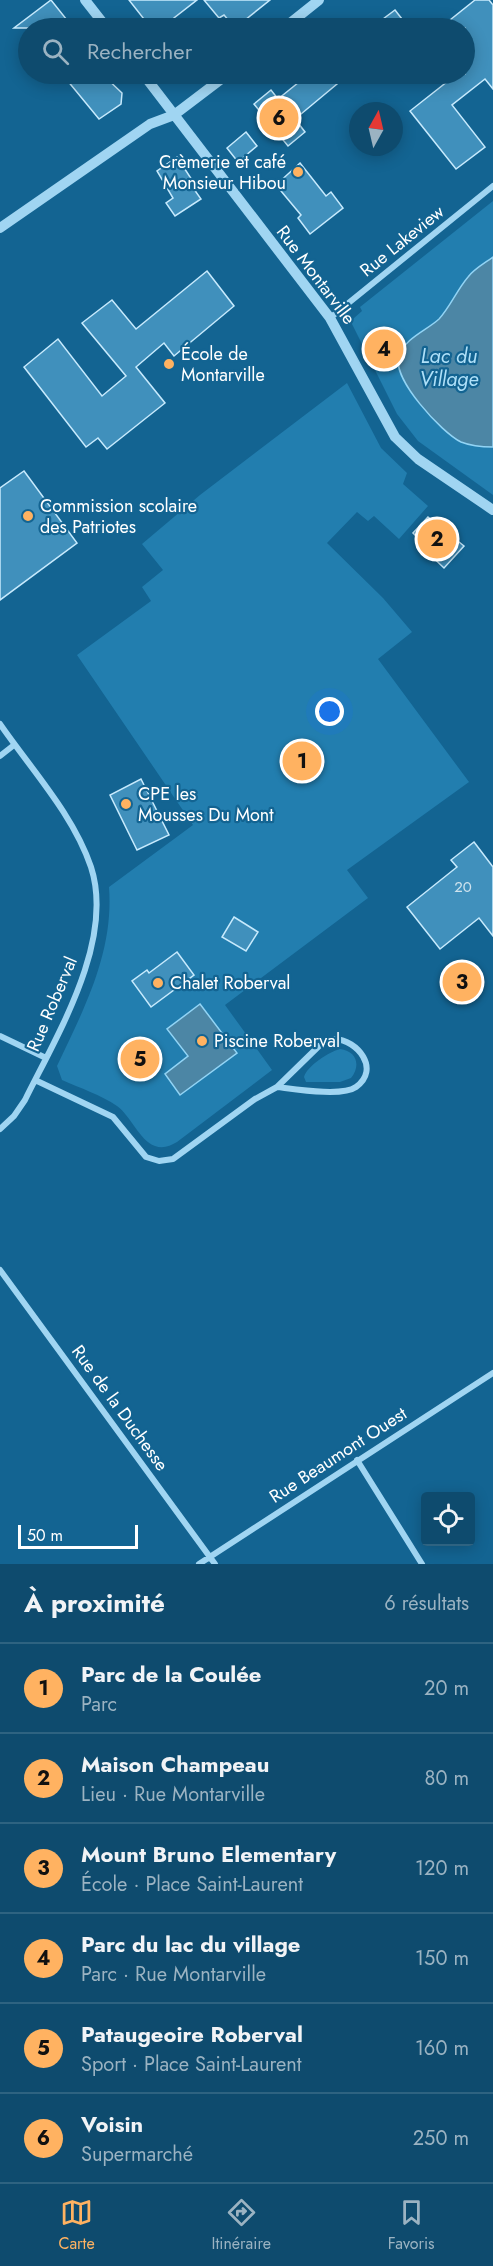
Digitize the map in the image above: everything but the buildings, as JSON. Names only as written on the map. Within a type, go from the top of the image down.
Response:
[{"type":"street","points":[[85,0],[99,18]]},
{"type":"street","points":[[296,18],[319,0]]},
{"type":"street","name":"Rue Montarville","points":[[151,84],[330,318],[387,424],[400,442],[425,464],[493,510]]},
{"type":"street","points":[[0,228],[150,124],[174,115],[215,84]]},
{"type":"street","name":"Rue Lakeview","points":[[330,318],[493,186]]},
{"type":"street","name":"Rue Roberval","points":[[0,724],[69,823],[91,868],[97,896],[91,946],[84,973],[21,1107],[0,1129]]},
{"type":"street","points":[[0,756],[14,745]]},
{"type":"street","points":[[0,1036],[46,1058]]},
{"type":"street","points":[[35,1080],[113,1117],[126,1130],[142,1154],[159,1161],[173,1159],[255,1099],[277,1087],[326,1041],[343,1039],[358,1048],[363,1055],[365,1063],[362,1080],[349,1089],[306,1091],[277,1087]]},
{"type":"street","name":"Rue de la Duchesse","points":[[0,1270],[215,1564]]},
{"type":"street","name":"Rue Beaumont Ouest","points":[[199,1564],[493,1373]]},
{"type":"street","points":[[357,1460],[422,1564]]},
{"type":"shaded area","points":[[493,201],[493,257],[467,277],[442,315],[405,345],[399,357],[399,368],[416,393],[445,419],[481,447],[493,447],[493,495],[418,441],[397,414],[352,324],[353,319],[362,311],[360,307]]},
{"type":"shaded area","points":[[347,383],[381,448],[407,473],[403,484],[428,506],[399,539],[374,516],[368,521],[357,512],[327,543],[383,598],[412,632],[378,659],[469,782],[347,870],[368,898],[225,1005],[272,1070],[177,1142],[166,1147],[158,1147],[144,1139],[117,1106],[62,1080],[57,1066],[87,1001],[102,957],[107,934],[109,887],[193,825],[77,655],[151,601],[142,587],[163,570],[142,544],[200,495]]},
{"type":"shaded area","points":[[340,1049],[346,1050],[356,1060],[356,1069],[351,1078],[340,1082],[306,1082],[304,1077],[309,1068],[325,1056]]},
{"type":"water","name":"Lac du Village","points":[[493,257],[493,447],[461,442],[442,428],[410,391],[399,366],[399,356],[406,344],[439,319],[470,274]]},
{"type":"water","name":"Piscine Roberval","points":[[200,1004],[237,1053],[180,1095],[165,1074],[188,1056],[167,1029]]},
{"type":"water","points":[[144,1041],[148,1042],[151,1048],[145,1056],[152,1059],[154,1063],[139,1076],[133,1076],[127,1070],[130,1063],[126,1055]]},
{"type":"place","name":"Voisin","points":[[279,118]]},
{"type":"place","name":"Crèmerie et café Monsieur Hibou","points":[[298,172]]},
{"type":"place","name":"Parc du lac du village","points":[[384,349]]},
{"type":"place","name":"École de Montarville","points":[[169,364]]},
{"type":"place","name":"Commission scolaire des Patriotes","points":[[28,516]]},
{"type":"place","name":"Maison Champeau","points":[[437,539]]},
{"type":"place","name":"Parc de la Coulée","points":[[302,761]]},
{"type":"place","name":"CPE les Mousses Du Mont","points":[[126,804]]},
{"type":"place","name":"Mount Bruno Elementary","points":[[462,982]]},
{"type":"place","name":"Chalet Roberval","points":[[158,983]]},
{"type":"place","name":"Piscine Roberval","points":[[202,1041]]},
{"type":"place","name":"Pataugeoire Roberval","points":[[140,1059]]}]
